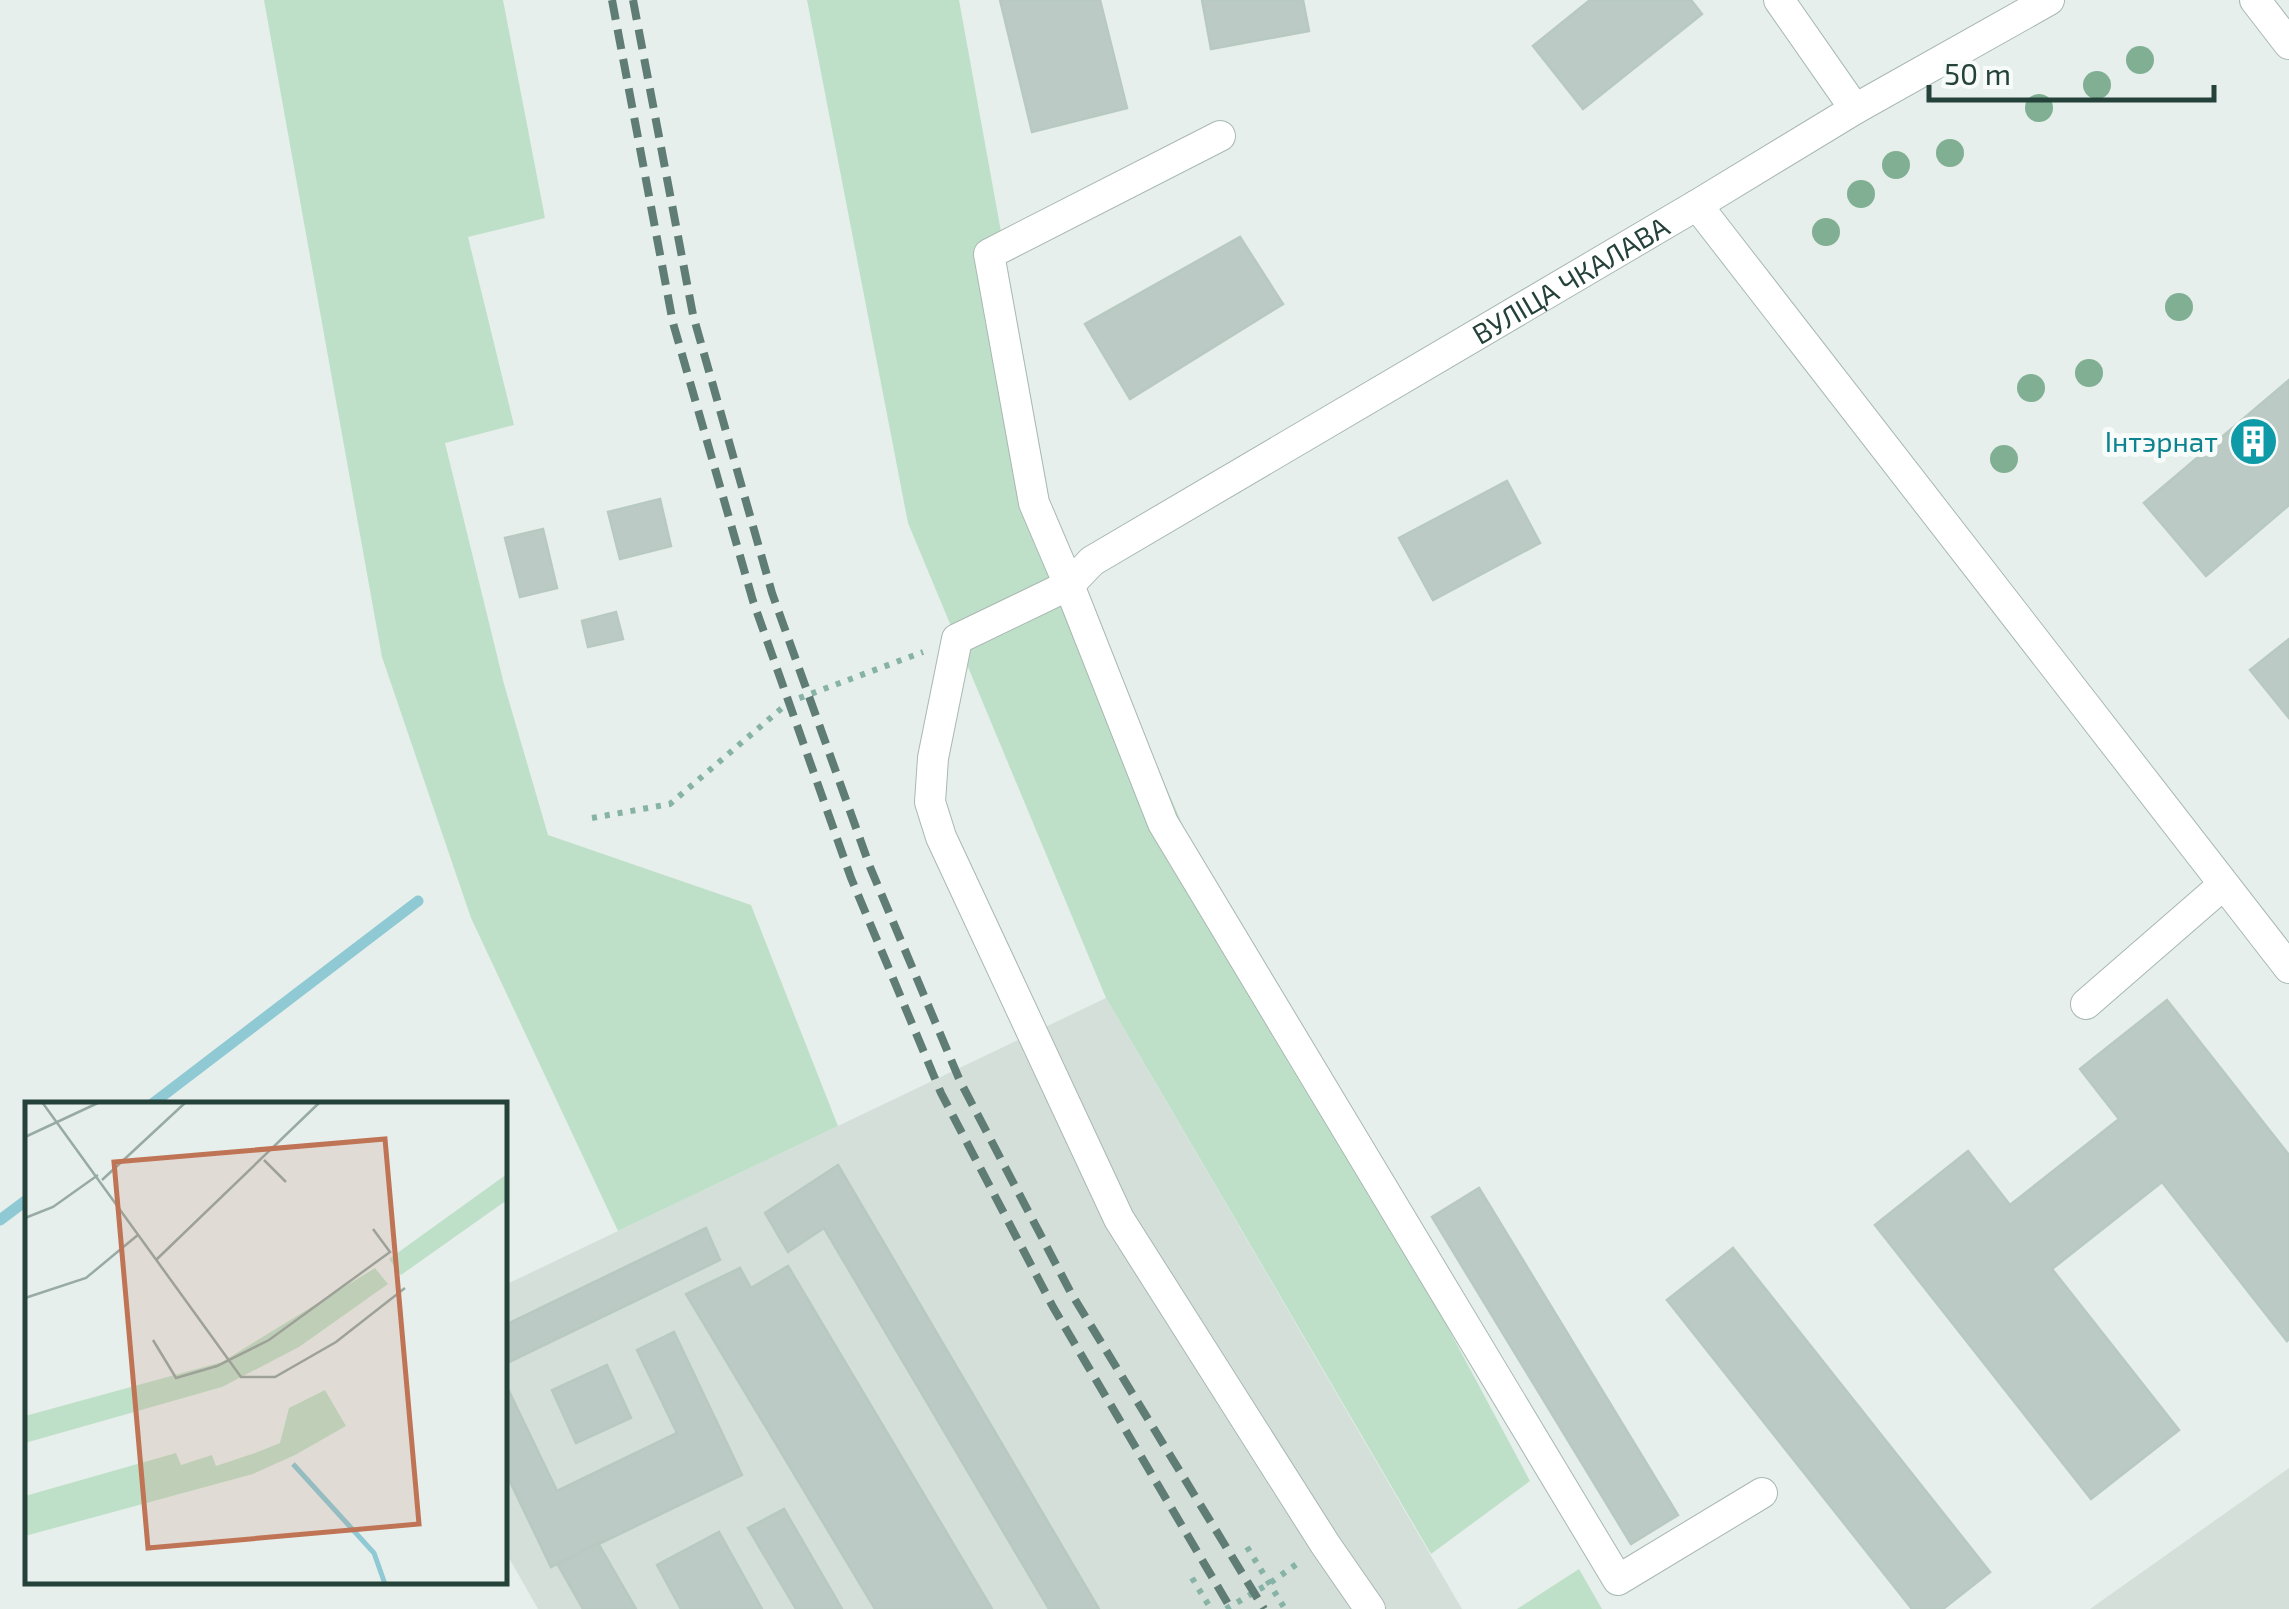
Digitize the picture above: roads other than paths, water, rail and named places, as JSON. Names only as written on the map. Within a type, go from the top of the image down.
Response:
[{"type":"street","points":[[1779,0],[1856,109]]},
{"type":"street","name":"ВУЛІЦА ЧКАЛАВА","points":[[1069,585],[1092,561],[1856,109],[2050,0]]},
{"type":"street","points":[[2255,0],[2289,44]]},
{"type":"street","points":[[1220,136],[988,254],[1034,503],[1163,823],[1618,1580],[1762,1492]]},
{"type":"street","points":[[1697,205],[2289,968]]},
{"type":"street","points":[[1069,585],[957,639],[933,758],[930,802],[941,837],[1118,1219],[1370,1609]]},
{"type":"street","points":[[2086,1004],[2223,885]]},
{"type":"waterway","points":[[155,1102],[418,901]]},
{"type":"waterway","points":[[0,1220],[25,1201]]},
{"type":"railway","points":[[612,0],[673,323],[753,601],[851,878],[941,1093],[1053,1307],[1231,1609]]},
{"type":"railway","points":[[633,0],[693,315],[772,593],[870,867],[960,1081],[1071,1293],[1264,1609]]},
{"type":"place","name":"Інтэрнат","points":[[2253,441]]}]
